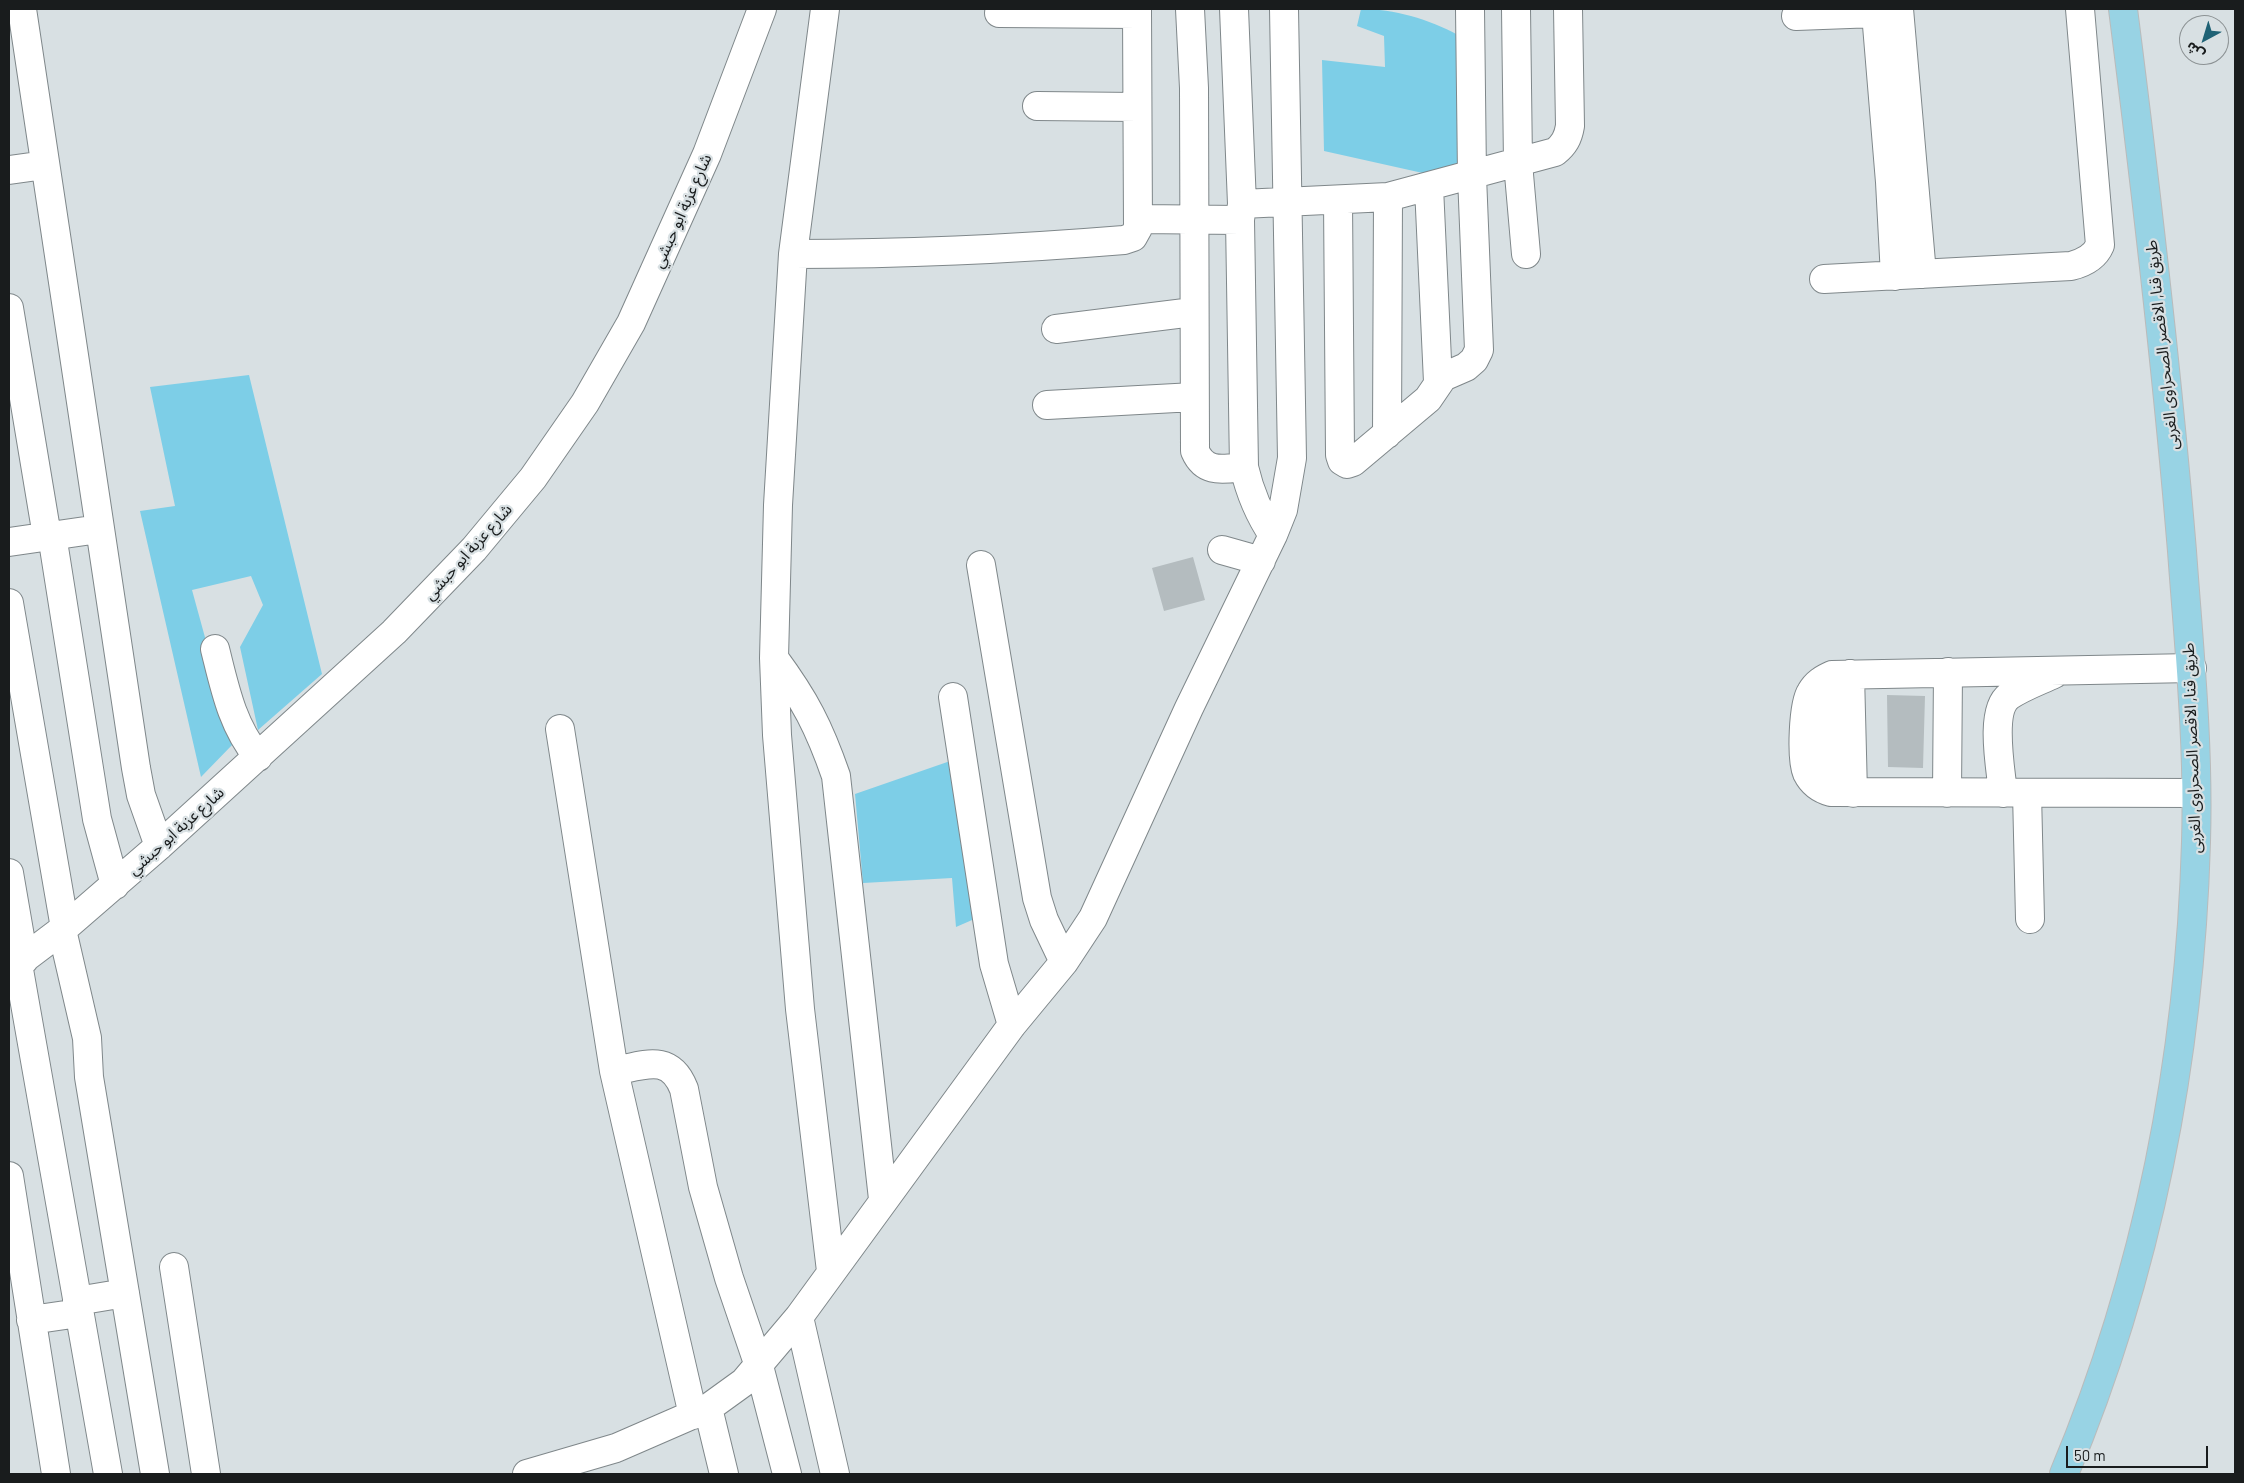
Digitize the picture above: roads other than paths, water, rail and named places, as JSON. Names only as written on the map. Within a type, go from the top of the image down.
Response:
[{"type":"main road","name":"طريق قنا, الاقصر الصحراوى الغربى","points":[[2064,1474],[2111,1349],[2131,1282],[2160,1163],[2186,986],[2193,905],[2196,793],[2192,668],[2156,283],[2123,9]]},
{"type":"street","points":[[22,9],[136,768],[141,795],[159,846]]},
{"type":"street","name":"شارع عزبة ابو حبشي","points":[[17,965],[64,929],[115,885],[394,632],[474,549],[533,478],[585,402],[631,323],[707,154],[762,9]]},
{"type":"street","points":[[825,9],[793,254],[778,505],[774,658],[777,734],[800,1009],[831,1271]]},
{"type":"street","points":[[1190,9],[1194,88],[1193,312],[1195,451],[1199,460],[1207,467],[1216,470],[1244,468]]},
{"type":"street","points":[[1234,9],[1241,212],[1244,468],[1249,492],[1259,514],[1273,534]]},
{"type":"street","points":[[527,1474],[616,1448],[701,1411],[744,1382],[760,1366],[799,1317],[1012,1025],[1064,962],[1093,918],[1189,708],[1261,561],[1283,510],[1292,458],[1284,9]]},
{"type":"street","points":[[1338,200],[1342,461],[1347,464],[1353,462],[1428,399],[1438,382],[1466,367],[1474,360],[1478,350],[1480,340],[1472,176],[1470,9]]},
{"type":"street","points":[[1516,9],[1518,163],[1526,254]]},
{"type":"street","points":[[1138,219],[1194,219],[1288,202],[1388,197],[1472,176],[1555,152],[1563,146],[1568,136],[1568,9]]},
{"type":"street","points":[[1824,279],[2071,266],[2088,259],[2099,248],[2099,220],[2080,9]]},
{"type":"street","points":[[1888,10],[1922,274]]},
{"type":"street","points":[[1796,16],[1888,10]]},
{"type":"street","points":[[1888,10],[1890,182],[1895,276]]},
{"type":"street","points":[[793,254],[904,254],[1005,249],[1124,240],[1133,236],[1138,228],[1138,11],[999,13]]},
{"type":"street","points":[[1037,106],[1137,107]]},
{"type":"street","points":[[9,170],[45,165]]},
{"type":"street","points":[[1428,187],[1438,382]]},
{"type":"street","points":[[1387,434],[1388,197]]},
{"type":"street","points":[[9,308],[97,819],[115,885]]},
{"type":"street","points":[[1056,329],[1193,312]]},
{"type":"street","points":[[1047,406],[1194,397]]},
{"type":"street","points":[[9,542],[99,529]]},
{"type":"street","points":[[1222,550],[1261,561]]},
{"type":"street","points":[[981,565],[1037,898],[1050,934],[1064,962]]},
{"type":"street","points":[[9,602],[64,929],[87,1038],[89,1076],[155,1474]]},
{"type":"street","points":[[215,649],[230,709],[237,727],[258,757]]},
{"type":"street","points":[[774,658],[801,694],[817,726],[836,776],[883,1200]]},
{"type":"street","points":[[2192,668],[1847,675],[1810,692],[1806,705],[1804,759],[1805,767],[1812,780],[1824,790],[1851,793],[2196,793]]},
{"type":"street","points":[[2030,919],[2015,793],[1997,719],[2000,706],[2014,693],[2062,670]]},
{"type":"street","points":[[1947,793],[1948,672]]},
{"type":"street","points":[[1847,675],[1851,793]]},
{"type":"street","points":[[953,697],[994,964],[1012,1025]]},
{"type":"street","points":[[560,729],[614,1071],[701,1411],[724,1474]]},
{"type":"street","points":[[9,873],[17,965],[108,1474]]},
{"type":"street","points":[[614,1071],[651,1064],[667,1066],[679,1075],[684,1089],[703,1186],[760,1366],[787,1474]]},
{"type":"street","points":[[9,1176],[23,1312],[56,1474]]},
{"type":"street","points":[[174,1267],[206,1474]]},
{"type":"street","points":[[23,1312],[78,1307],[125,1293]]},
{"type":"street","points":[[799,1317],[835,1474]]}]
